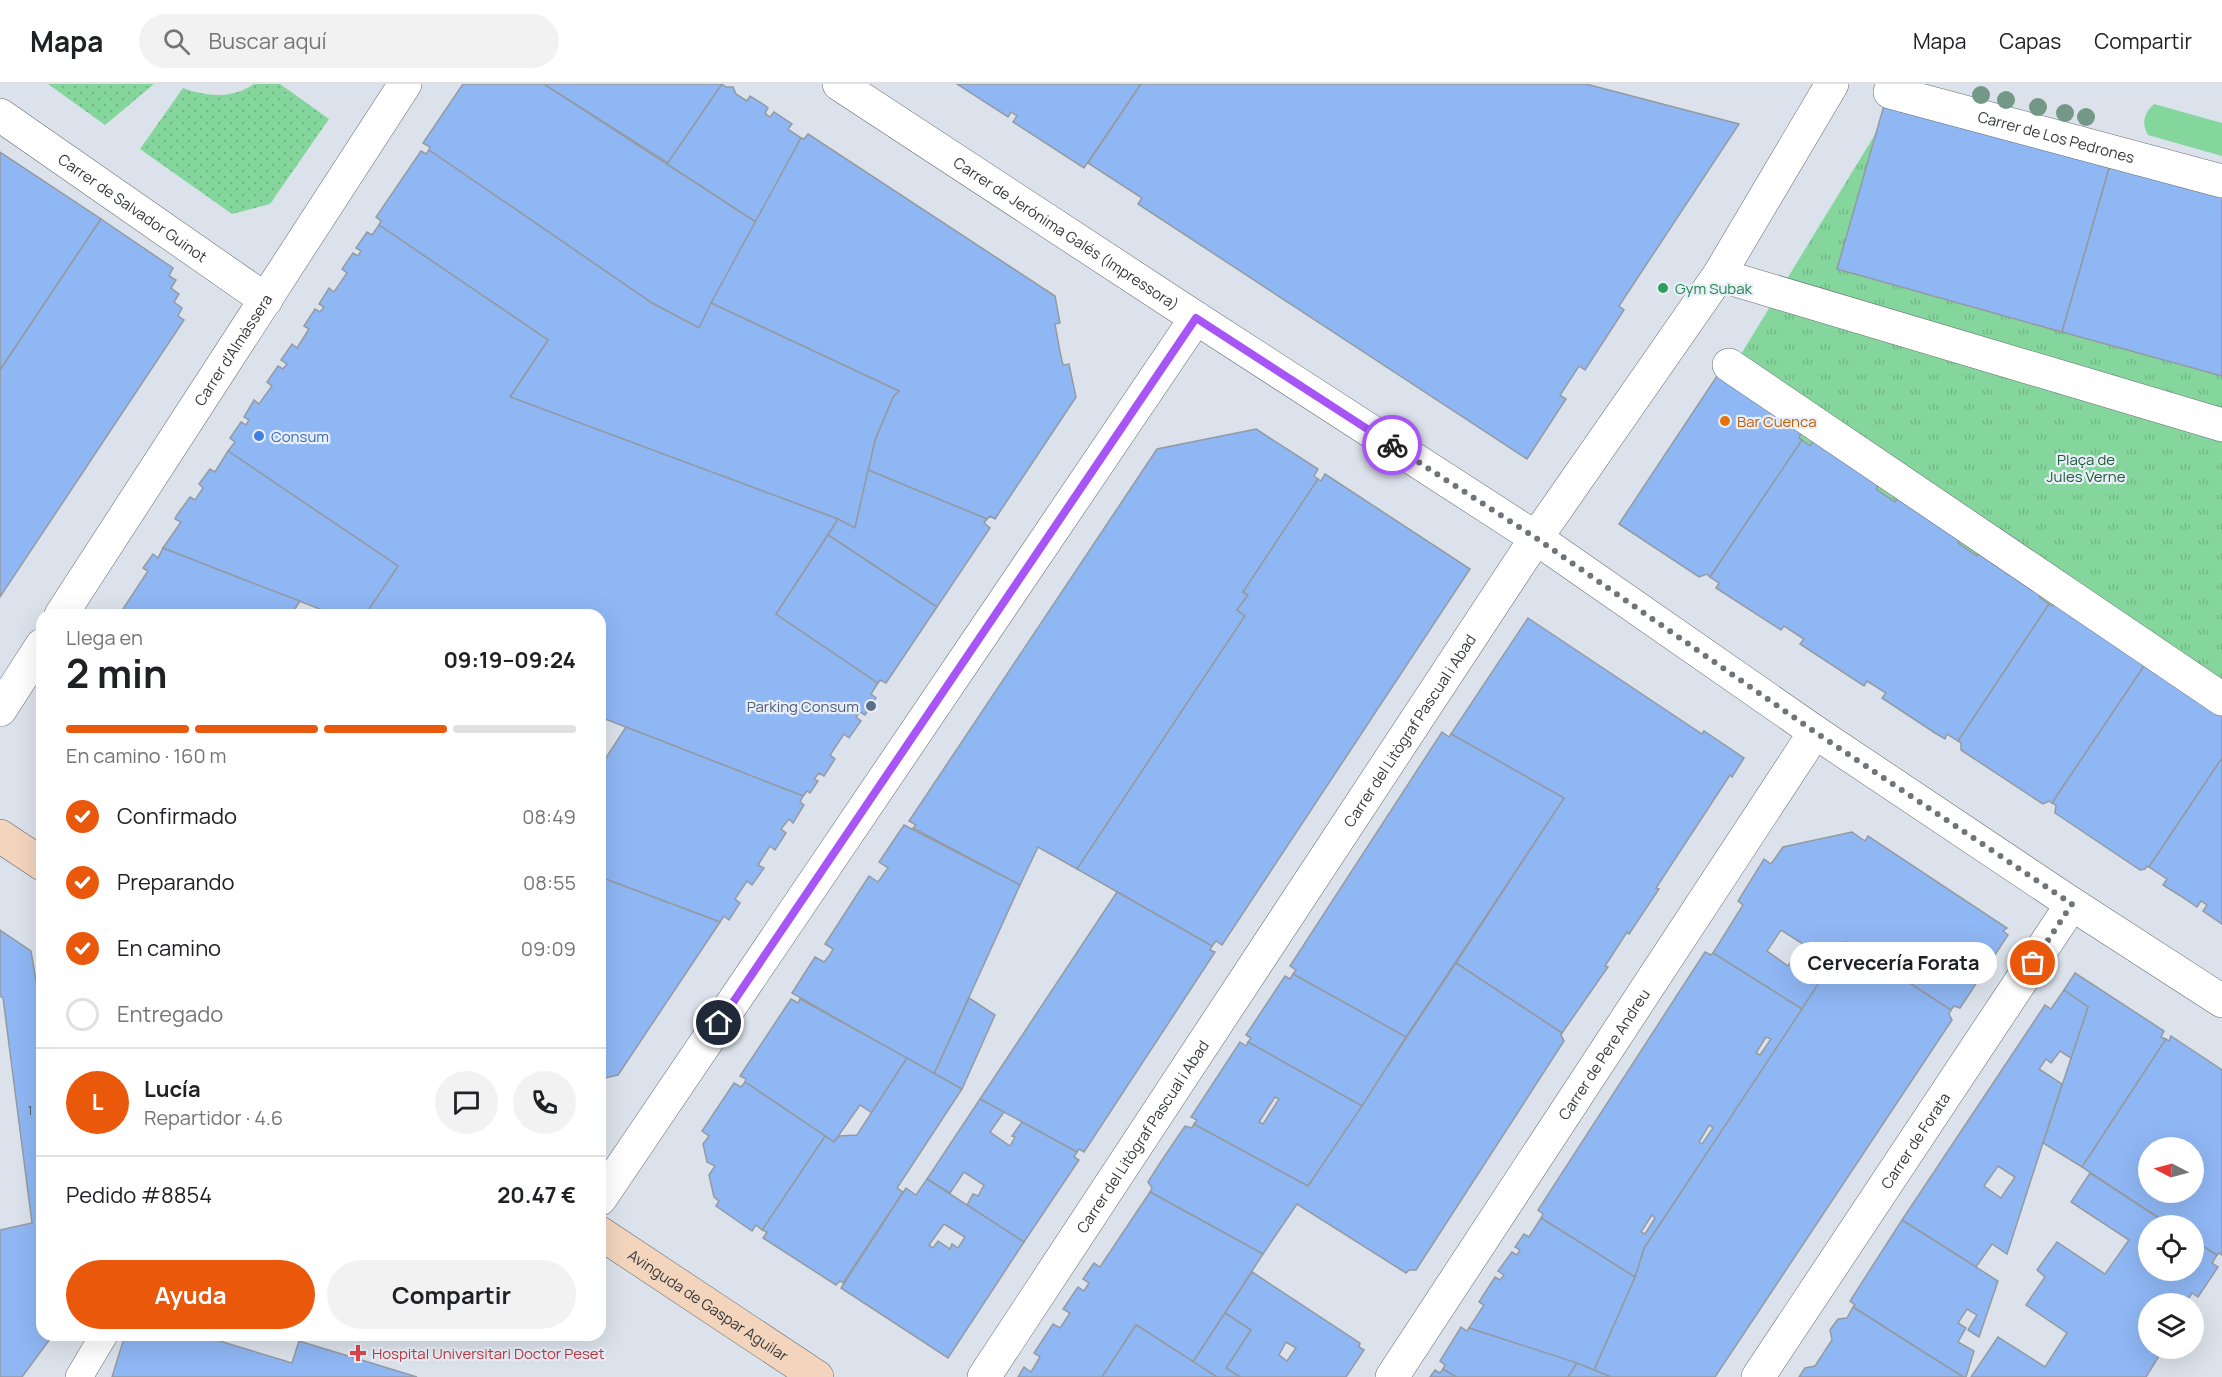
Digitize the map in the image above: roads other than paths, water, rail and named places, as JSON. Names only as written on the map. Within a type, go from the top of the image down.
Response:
[{"type":"main road","points":[[0,836],[36,860]]},
{"type":"main road","name":"Avinguda de Gaspar Aguilar","points":[[606,1237],[817,1377]]},
{"type":"street","name":"Carrer d'Almàssera","points":[[66,609],[405,84]]},
{"type":"street","name":"Carrer de Jerónima Galés (Impressora)","points":[[838,84],[1536,538],[1815,732],[2222,1001]]},
{"type":"street","name":"Carrer del Litògraf Pascual i Abad","points":[[984,1377],[1536,538],[1719,275],[1832,84]]},
{"type":"street","name":"Carrer de Los Pedrones","points":[[1890,92],[2222,181]]},
{"type":"street","name":"Carrer de Salvador Guinot","points":[[0,115],[266,300]]},
{"type":"street","points":[[1719,275],[2222,425]]},
{"type":"street","points":[[606,1190],[1196,318]]},
{"type":"street","points":[[1729,365],[2222,699]]},
{"type":"street","points":[[0,710],[36,654]]},
{"type":"street","name":"Carrer de Pere Andreu","points":[[1392,1377],[1815,732]]},
{"type":"street","name":"Carrer de Forata","points":[[1758,1377],[2072,904]]},
{"type":"lane","points":[[79,1377],[100,1341]]},
{"type":"place","name":"Gym Subak","points":[[1663,288]]},
{"type":"place","name":"Bar Cuenca","points":[[1725,421]]},
{"type":"place","name":"Consum","points":[[259,436]]},
{"type":"place","name":"Parking Consum","points":[[871,706]]},
{"type":"place","name":"Cervecería Forata","points":[[2033,963]]},
{"type":"place","name":"Hospital Universitari Doctor Peset","points":[[358,1353]]},
{"type":"park label","name":"Plaça de Jules Verne","points":[[2086,468]]}]
